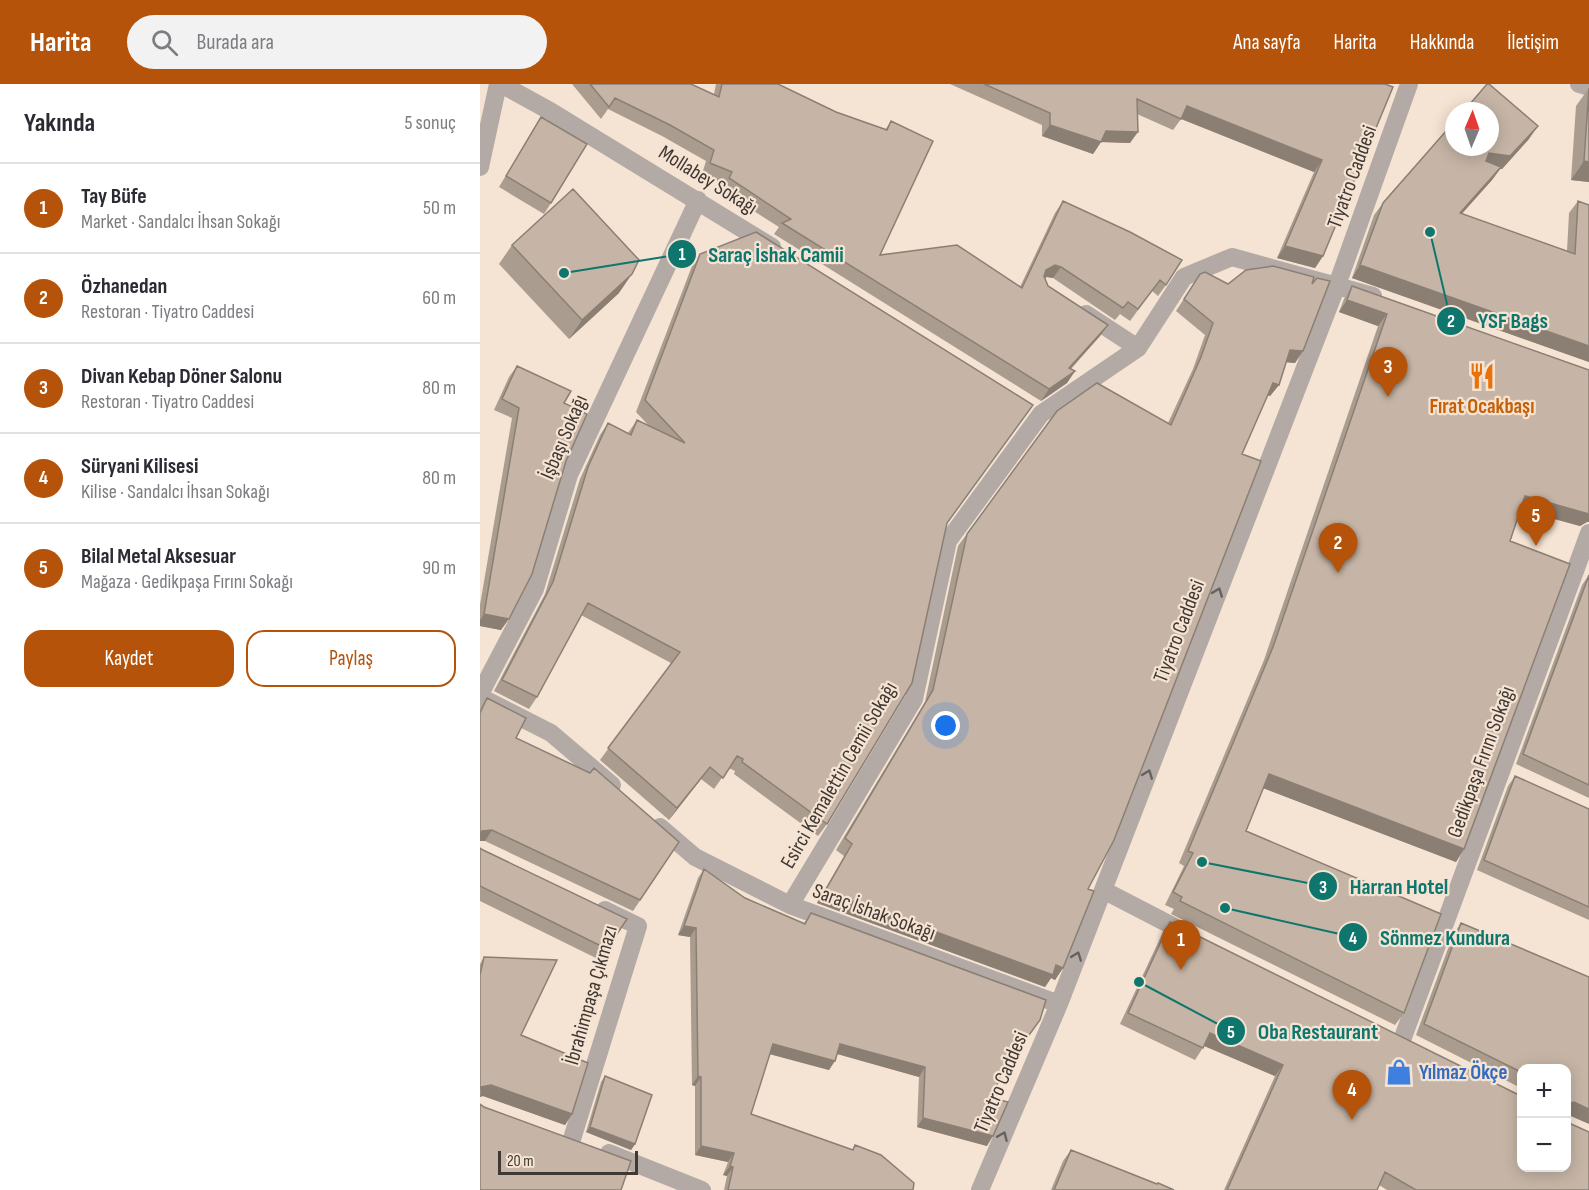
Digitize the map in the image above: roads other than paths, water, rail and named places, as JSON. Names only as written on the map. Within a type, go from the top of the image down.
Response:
[{"type":"street","points":[[480,167],[499,84]]},
{"type":"street","name":"Mollabey Sokağı","points":[[499,84],[550,111],[789,257]]},
{"type":"street","name":"Tiyatro Caddesi","points":[[980,1190],[1059,1004],[1337,285],[1409,84]]},
{"type":"street","points":[[1579,84],[1589,87]]},
{"type":"street","name":"İşbaşı Sokağı","points":[[480,695],[535,589],[569,475],[698,200]]},
{"type":"street","name":"Esirci Kemalettin Cemii Sokağı","points":[[790,905],[914,699],[948,541],[1036,411],[1138,348],[1184,277],[1232,257],[1394,303]]},
{"type":"street","points":[[1074,306],[1138,348]]},
{"type":"street","name":"Gedikpaşa Fırını Sokağı","points":[[1422,1050],[1396,1037],[1508,773],[1570,582],[1589,533]]},
{"type":"street","points":[[480,695],[551,733],[623,795]]},
{"type":"street","name":"Saraç İshak Sokağı","points":[[650,818],[695,857],[790,905],[1059,1004]]},
{"type":"street","points":[[1103,890],[1200,940]]},
{"type":"street","name":"İbrahimpaşa Çıkmazı","points":[[572,1139],[638,926],[585,901]]},
{"type":"street","points":[[552,1132],[700,1190]]},
{"type":"place","name":"YSF Bags","points":[[1430,232]]},
{"type":"place","name":"Saraç İshak Camii","points":[[564,273]]},
{"type":"place","name":"Fırat Ocakbaşı","points":[[1482,376]]},
{"type":"place","name":"Divan Kebap Döner Salonu","points":[[1388,397]]},
{"type":"place","name":"Bilal Metal Aksesuar","points":[[1536,546]]},
{"type":"place","name":"Özhanedan","points":[[1338,573]]},
{"type":"place","name":"Harran Hotel","points":[[1202,862]]},
{"type":"place","name":"Sönmez Kundura","points":[[1225,908]]},
{"type":"place","name":"Tay Büfe","points":[[1181,970]]},
{"type":"place","name":"Oba Restaurant","points":[[1139,982]]},
{"type":"place","name":"Yılmaz Ökçe","points":[[1399,1072]]},
{"type":"place","name":"Süryani Kilisesi","points":[[1352,1120]]}]
